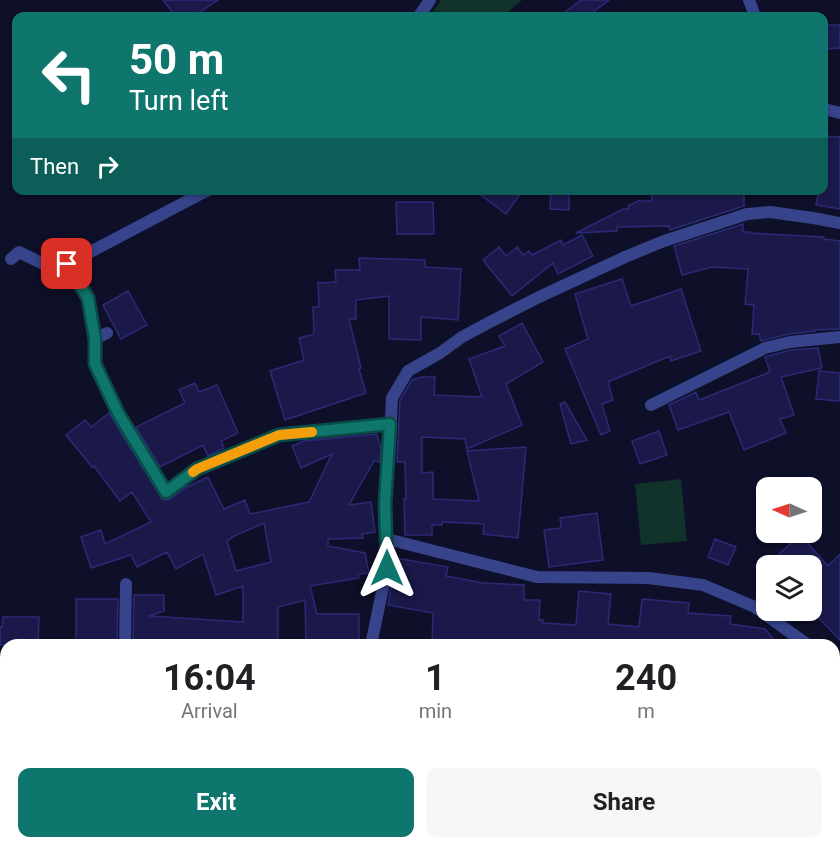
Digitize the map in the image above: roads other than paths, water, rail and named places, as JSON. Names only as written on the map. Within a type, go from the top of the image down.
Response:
[{"type":"street","points":[[10,259],[19,252],[56,270],[198,195]]},
{"type":"street","points":[[371,639],[386,576],[385,504],[392,398],[408,371],[440,353],[462,337],[538,297],[664,241],[747,214],[770,212],[840,223]]},
{"type":"street","points":[[67,264],[88,298],[95,339],[95,364],[118,413],[166,492],[197,469],[279,435],[390,424]]},
{"type":"street","points":[[95,339],[107,333]]},
{"type":"street","points":[[651,405],[765,348],[790,342],[840,338]]},
{"type":"street","points":[[387,539],[537,577],[648,578],[703,585],[754,607],[799,639]]},
{"type":"street","points":[[125,639],[126,584]]}]
